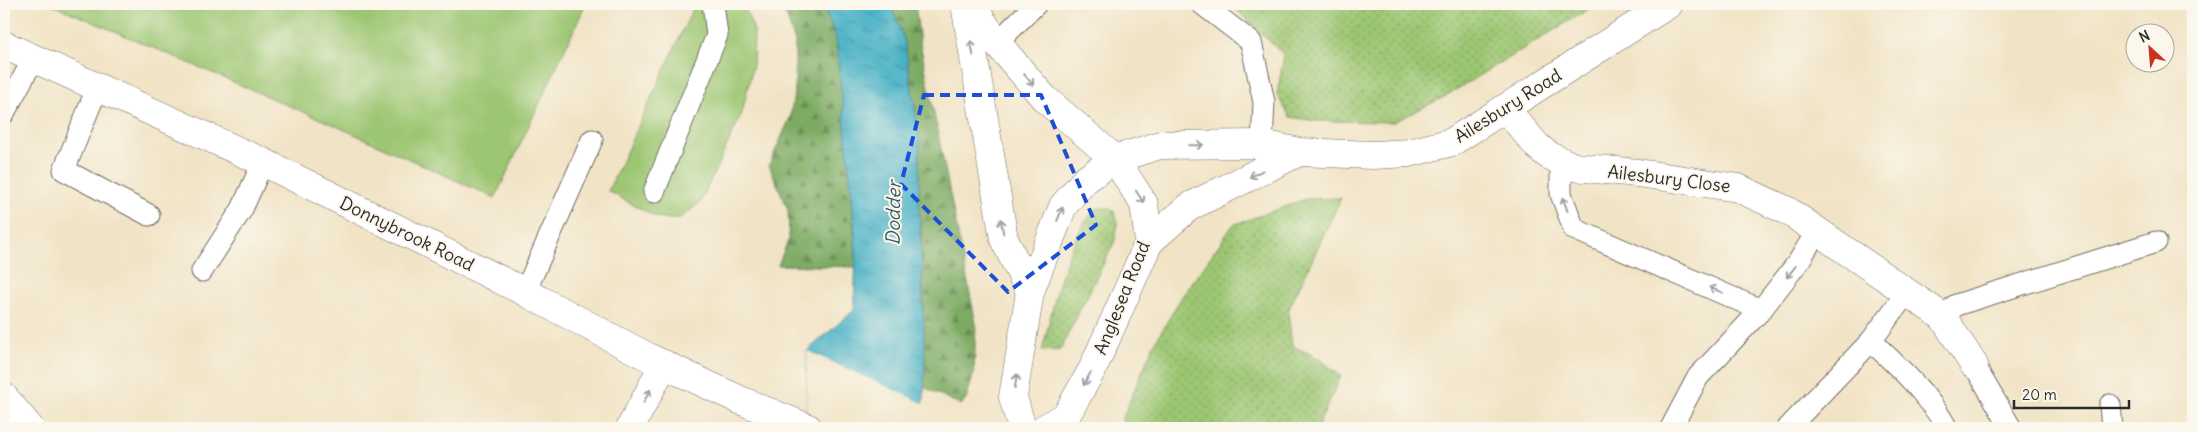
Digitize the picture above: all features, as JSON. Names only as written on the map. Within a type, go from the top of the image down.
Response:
[{"type":"main road","points":[[965,4],[1004,239],[1030,292],[1013,397],[1022,428]]},
{"type":"main road","name":"Anglesea Road","points":[[972,4],[997,43],[1044,99],[1115,159],[1144,204],[1149,242],[1093,368],[1066,416],[1045,428]]},
{"type":"main road","name":"Ailesbury Road","points":[[1030,292],[1063,206],[1085,180],[1115,159],[1160,145],[1262,144],[1299,152],[1373,155],[1409,153],[1452,142],[1669,4]]},
{"type":"main road","name":"Donnybrook Road","points":[[4,45],[263,162],[526,292],[664,364],[805,428]]},
{"type":"main road","name":"Ailesbury Close","points":[[1505,108],[1529,139],[1548,155],[1561,162],[1580,168],[1638,173],[1738,188],[1788,211],[1943,317],[1974,365]]},
{"type":"main road","points":[[1149,242],[1189,207],[1229,189],[1299,152]]},
{"type":"main road","points":[[630,428],[664,364]]},
{"type":"main road","points":[[4,397],[30,428]]},
{"type":"lane","points":[[654,192],[717,35],[713,4]]},
{"type":"lane","points":[[997,43],[1036,4]]},
{"type":"lane","points":[[1202,4],[1251,42],[1264,102],[1262,144]]},
{"type":"lane","points":[[4,114],[34,58]]},
{"type":"lane","points":[[98,86],[64,170],[149,214]]},
{"type":"lane","points":[[526,292],[592,140]]},
{"type":"lane","points":[[202,271],[242,209],[263,162]]},
{"type":"lane","points":[[1561,162],[1561,194],[1574,229],[1761,310]]},
{"type":"lane","points":[[1671,428],[1698,377],[1761,310],[1799,261],[1817,232]]},
{"type":"lane","points":[[1943,317],[1956,305],[2156,242]]},
{"type":"lane","points":[[1788,428],[1871,341],[1907,292]]},
{"type":"lane","points":[[1871,341],[1904,372],[1935,406],[1947,428]]},
{"type":"lane","points":[[1974,365],[2011,428]]},
{"type":"lane","points":[[2110,405],[2112,428]]},
{"type":"highlighted area","points":[[924,95],[1041,95],[1096,225],[1008,292],[901,184]]},
{"type":"green space","points":[[51,4],[586,4],[495,198],[334,125]]},
{"type":"green space","points":[[695,4],[743,4],[754,30],[753,65],[742,113],[700,203],[680,218],[669,219],[656,217],[608,191]]},
{"type":"green space","points":[[782,4],[823,4],[836,37],[852,198],[856,267],[778,265],[789,238],[788,210],[769,165],[790,118],[795,88],[795,42]]},
{"type":"green space","points":[[890,4],[915,4],[920,43],[976,324],[974,373],[966,400],[961,405],[924,387],[923,265],[919,200],[904,38]]},
{"type":"green space","points":[[1230,4],[1597,4],[1444,97],[1394,122],[1316,121],[1290,117],[1277,95],[1284,55]]},
{"type":"green space","points":[[1341,198],[1288,311],[1292,346],[1317,357],[1341,376],[1317,428],[1125,428],[1122,419],[1153,346],[1181,298],[1233,225],[1306,199]]},
{"type":"green space","points":[[1098,208],[1110,208],[1115,213],[1118,223],[1114,243],[1060,350],[1042,351],[1069,253],[1087,219]]},
{"type":"water","name":"Dodder","points":[[823,4],[890,4],[904,38],[920,142],[919,200],[925,354],[924,398],[917,428],[806,428],[807,351],[854,310],[856,251],[836,37]]},
{"type":"pier","points":[[807,351],[925,404],[920,428],[806,428]]}]
